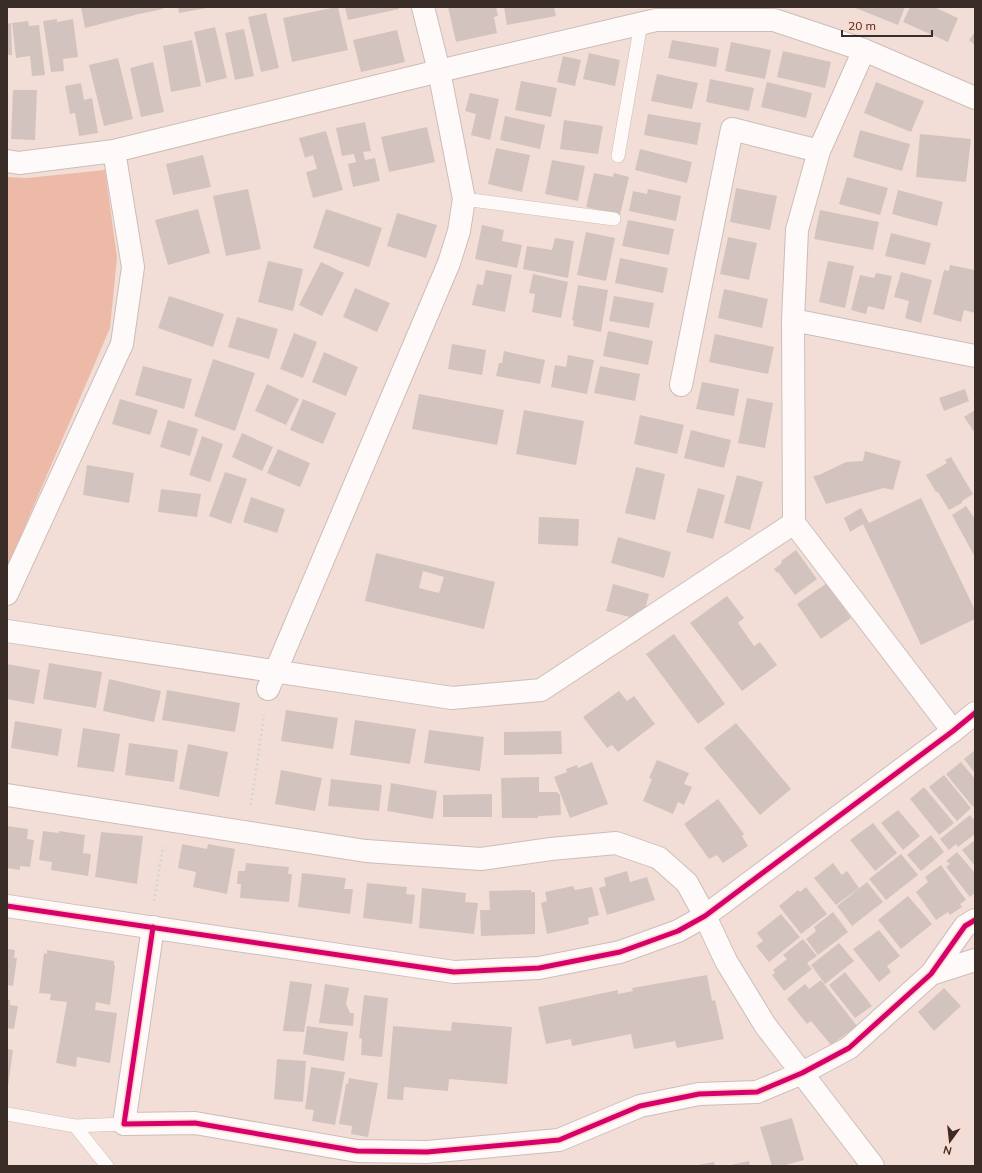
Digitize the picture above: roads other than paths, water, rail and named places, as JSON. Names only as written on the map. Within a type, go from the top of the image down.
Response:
[{"type":"street","points":[[272,680],[449,263],[459,230],[464,199],[439,71],[423,7]]},
{"type":"street","points":[[7,161],[19,163],[114,151],[439,71],[656,20],[774,20],[864,50],[975,98]]},
{"type":"street","points":[[864,50],[819,151],[797,230],[793,320],[794,523],[953,731]]},
{"type":"street","points":[[681,385],[732,129],[819,151]]},
{"type":"street","points":[[7,594],[122,344],[133,267],[114,151]]},
{"type":"street","points":[[793,320],[975,356]]},
{"type":"street","points":[[7,631],[272,680],[452,698],[541,690],[794,523]]},
{"type":"street","points":[[7,906],[454,972],[539,968],[620,952],[678,931],[705,916],[975,713]]},
{"type":"street","points":[[7,795],[248,824],[366,851],[481,859],[551,849],[616,843],[659,858],[687,883],[705,916],[726,961],[765,1025],[873,1166]]},
{"type":"street","points":[[153,927],[124,1124],[196,1123],[357,1151],[426,1152],[559,1140],[640,1106],[699,1094],[757,1092],[802,1073],[849,1048],[931,974],[965,926],[975,920]]},
{"type":"street","points":[[931,974],[975,960]]},
{"type":"lane","points":[[618,156],[642,23]]},
{"type":"lane","points":[[464,199],[614,220]]},
{"type":"lane","points":[[7,1114],[75,1126],[124,1124]]},
{"type":"lane","points":[[75,1126],[107,1166]]}]
